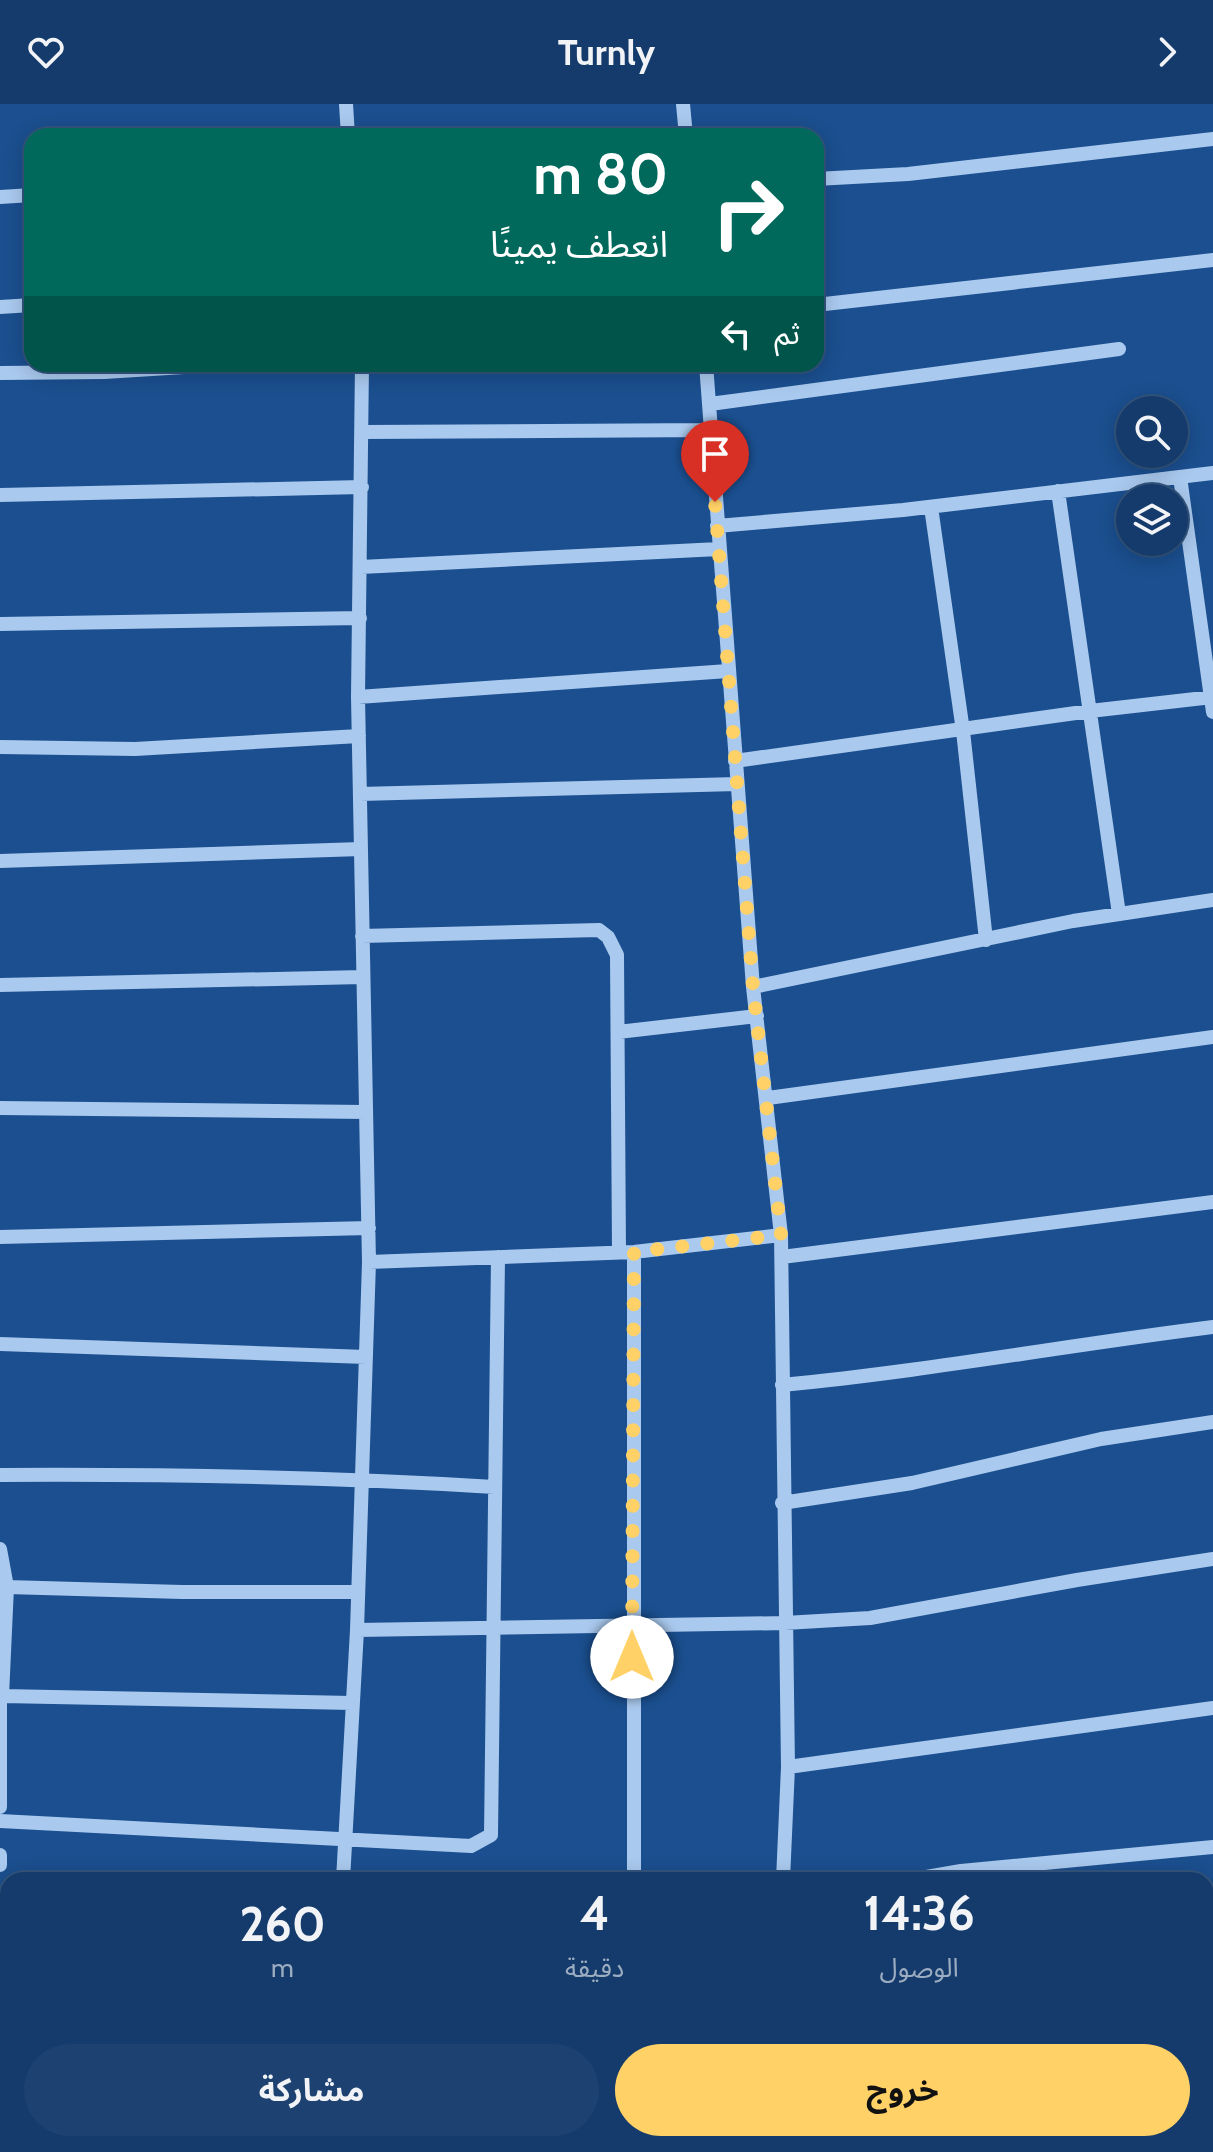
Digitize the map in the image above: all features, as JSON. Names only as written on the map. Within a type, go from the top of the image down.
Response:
[{"type":"street","points":[[346,104],[348,128]]},
{"type":"street","points":[[683,104],[685,128]]},
{"type":"street","points":[[824,179],[908,174],[1213,139]]},
{"type":"street","points":[[0,197],[24,196]]},
{"type":"street","points":[[824,304],[1213,260]]},
{"type":"street","points":[[0,307],[24,306]]},
{"type":"street","points":[[710,404],[1119,349]]},
{"type":"street","points":[[0,373],[104,372]]},
{"type":"street","points":[[344,1872],[357,1630],[369,1262],[358,697],[362,372]]},
{"type":"street","points":[[707,372],[753,987],[768,1098],[781,1235],[782,1503],[788,1767],[783,1872]]},
{"type":"street","points":[[363,432],[710,430]]},
{"type":"street","points":[[717,526],[931,507],[1213,473]]},
{"type":"street","points":[[735,761],[1090,711],[1212,702],[1180,477]]},
{"type":"street","points":[[0,495],[362,487]]},
{"type":"street","points":[[1058,491],[1119,914]]},
{"type":"street","points":[[931,507],[963,731],[986,940]]},
{"type":"street","points":[[361,567],[719,549]]},
{"type":"street","points":[[0,624],[360,618]]},
{"type":"street","points":[[358,697],[728,671]]},
{"type":"street","points":[[0,747],[135,749],[359,736]]},
{"type":"street","points":[[360,794],[737,784]]},
{"type":"street","points":[[0,861],[361,849]]},
{"type":"street","points":[[753,987],[1119,914],[1213,900]]},
{"type":"street","points":[[362,936],[599,930],[608,937],[617,955],[627,1252],[634,1872]]},
{"type":"street","points":[[0,985],[363,977]]},
{"type":"street","points":[[618,1032],[757,1016]]},
{"type":"street","points":[[768,1098],[1213,1037]]},
{"type":"street","points":[[0,1108],[366,1112]]},
{"type":"street","points":[[782,1257],[1213,1202]]},
{"type":"street","points":[[0,1237],[369,1228]]},
{"type":"street","points":[[369,1262],[627,1252],[781,1235]]},
{"type":"street","points":[[0,1821],[471,1846],[491,1835],[498,1257]]},
{"type":"street","points":[[782,1385],[881,1376],[1099,1341],[1213,1327]]},
{"type":"street","points":[[0,1344],[366,1357]]},
{"type":"street","points":[[782,1503],[912,1483],[1101,1439],[1213,1422]]},
{"type":"street","points":[[0,1475],[361,1479],[494,1487]]},
{"type":"street","points":[[0,1549],[7,1587],[1,1696],[0,1807]]},
{"type":"street","points":[[357,1630],[785,1623],[870,1618],[1213,1559]]},
{"type":"street","points":[[7,1587],[182,1592],[358,1592]]},
{"type":"street","points":[[1,1696],[352,1703]]},
{"type":"street","points":[[788,1767],[1213,1708]]},
{"type":"street","points":[[955,1872],[1213,1847]]},
{"type":"street","points":[[0,1855],[0,1865]]},
{"type":"route","points":[[632,1657],[634,1252],[781,1235],[768,1098],[753,987],[715,502]]}]
